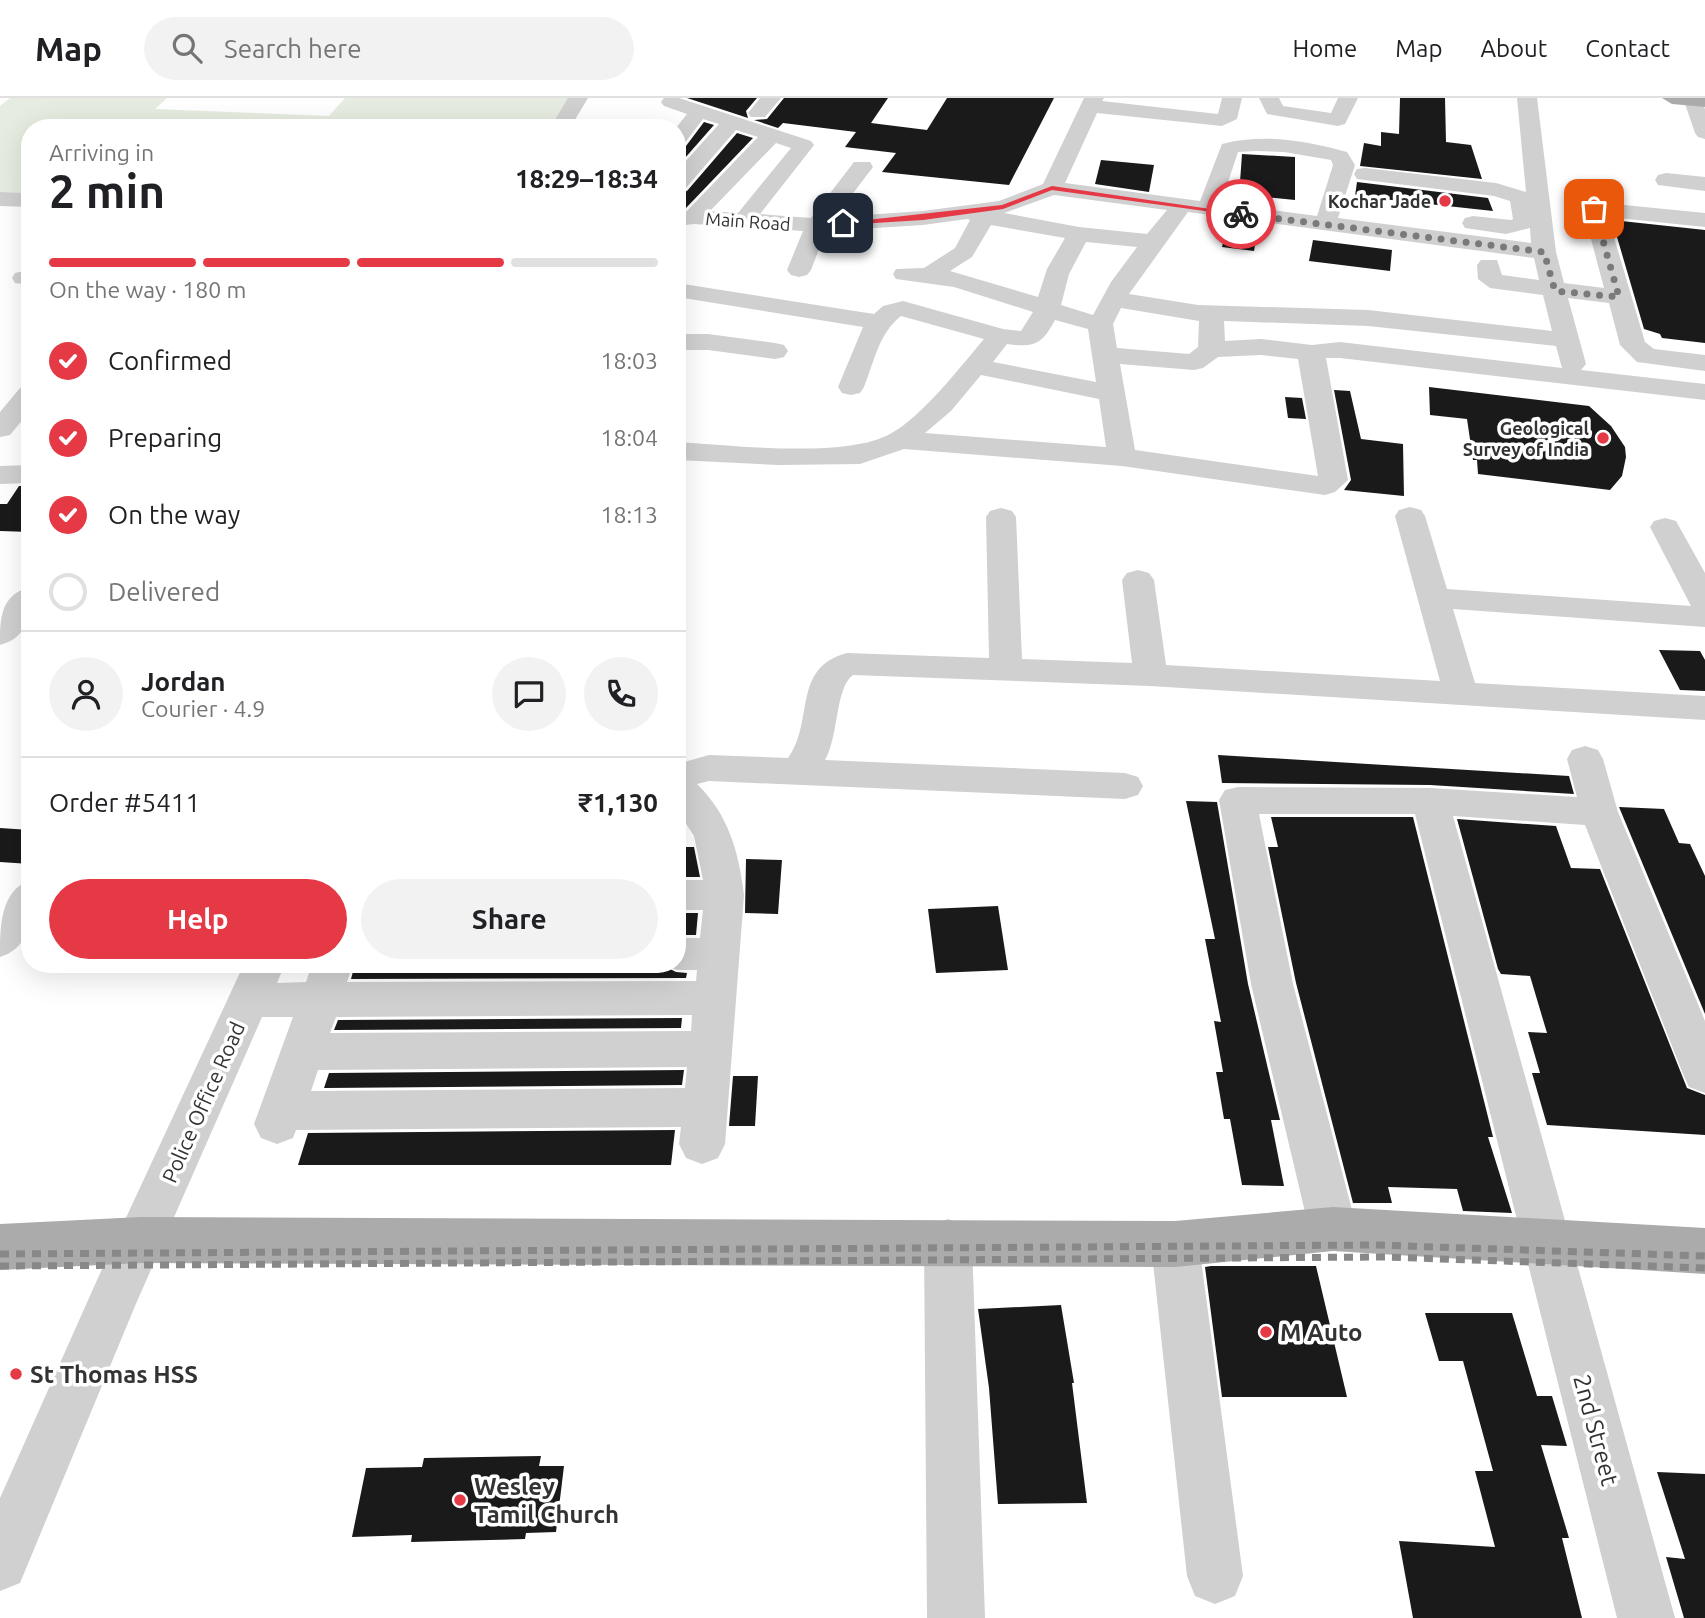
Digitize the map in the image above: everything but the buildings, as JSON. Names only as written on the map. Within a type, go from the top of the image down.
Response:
[{"type":"main road","points":[[0,1247],[141,1240],[1175,1244],[1333,1229],[1705,1251]]},
{"type":"street","points":[[566,119],[578,98]]},
{"type":"street","points":[[1232,98],[1230,115],[1222,120],[1092,102],[1052,188],[1325,225],[1404,224]]},
{"type":"street","points":[[1269,98],[1274,110],[1338,120],[1348,98]]},
{"type":"street","points":[[1527,98],[1544,252],[1576,376]]},
{"type":"street","points":[[657,119],[672,100],[804,145],[749,221],[739,246]]},
{"type":"street","points":[[1689,100],[1705,133]]},
{"type":"street","points":[[686,128],[699,111]]},
{"type":"street","points":[[686,174],[732,122]]},
{"type":"street","points":[[686,217],[774,135]]},
{"type":"street","points":[[1208,209],[1229,148],[1255,144],[1319,151],[1340,156],[1344,165],[1325,225]]},
{"type":"street","points":[[799,270],[817,225],[862,167]]},
{"type":"street","points":[[1365,174],[1496,190],[1520,197],[1525,222],[1508,228],[1484,245]]},
{"type":"street","points":[[1665,180],[1705,184]]},
{"type":"street","name":"Main Road","points":[[686,218],[817,225],[976,215],[1052,188]]},
{"type":"street","points":[[686,193],[711,196]]},
{"type":"street","points":[[0,199],[21,200]]},
{"type":"street","points":[[1122,457],[1100,324],[1123,282],[1181,206]]},
{"type":"street","points":[[1367,209],[1404,224],[1484,245],[1544,252]]},
{"type":"street","points":[[1705,220],[1594,209],[1633,345],[1646,356],[1705,363]]},
{"type":"street","points":[[932,273],[964,252],[976,215],[1079,234],[1154,242]]},
{"type":"street","points":[[851,387],[878,323],[888,311],[903,308],[1001,336],[1029,338],[1038,329],[1047,311],[1057,275],[1079,234]]},
{"type":"street","points":[[1484,245],[1490,279],[1555,291],[1619,297]]},
{"type":"street","points":[[905,274],[932,273],[1013,297],[1047,311],[1100,324]]},
{"type":"street","points":[[686,291],[878,323]]},
{"type":"street","points":[[1114,299],[1140,305],[1210,313],[1368,318],[1567,340]]},
{"type":"street","points":[[1210,313],[1213,333],[1211,350]]},
{"type":"street","points":[[686,451],[778,456],[860,455],[901,440],[941,405],[1001,336]]},
{"type":"street","points":[[686,342],[708,342],[775,351]]},
{"type":"street","points":[[1104,355],[1194,362],[1211,350],[1261,348],[1312,353],[1328,349],[1705,392]]},
{"type":"street","points":[[901,440],[1122,457],[1318,487],[1331,484],[1333,480],[1312,353]]},
{"type":"street","points":[[974,366],[1110,393]]},
{"type":"street","points":[[4,420],[21,403]]},
{"type":"street","points":[[0,475],[21,474]]},
{"type":"street","points":[[1410,516],[1461,694]]},
{"type":"street","points":[[1001,517],[1006,669]]},
{"type":"street","points":[[1664,527],[1705,603]]},
{"type":"street","points":[[1138,580],[1150,675]]},
{"type":"street","points":[[1435,598],[1705,617]]},
{"type":"street","points":[[0,634],[21,608]]},
{"type":"street","points":[[799,771],[816,741],[827,680],[835,668],[861,663],[1150,675],[1705,708]]},
{"type":"street","points":[[1585,759],[1600,812],[1705,1073]]},
{"type":"street","points":[[686,771],[799,771],[1125,786]]},
{"type":"street","points":[[326,982],[280,1117],[703,1125],[724,895],[722,864],[712,828],[695,803],[686,774]]},
{"type":"street","points":[[1333,1229],[1272,984],[1238,800],[1430,801],[1600,812]]},
{"type":"street","name":"2nd Street","points":[[1430,801],[1646,1618]]},
{"type":"street","points":[[686,895],[724,895]]},
{"type":"street","points":[[0,941],[21,909]]},
{"type":"street","points":[[686,954],[718,954]]},
{"type":"street","points":[[257,982],[326,982],[715,998]]},
{"type":"street","name":"Police Office Road","points":[[0,1563],[257,982]]},
{"type":"street","points":[[303,1052],[710,1049]]},
{"type":"street","points":[[948,1242],[956,1618]]},
{"type":"street","points":[[1175,1244],[1215,1576]]},
{"type":"shaded area","points":[[10,98],[167,98],[155,109],[329,116],[345,98],[574,98],[561,119],[21,119],[21,193],[0,192],[0,106]]},
{"type":"railway","points":[[0,1254],[1375,1245],[1705,1256]]},
{"type":"railway","points":[[0,1266],[1385,1257],[1705,1268]]},
{"type":"way so far","points":[[1241,214],[1544,252],[1555,291],[1619,297],[1594,209]]},
{"type":"place","name":"Kochar Jade","points":[[1445,201]]},
{"type":"place","name":"Geological Survey of India","points":[[1603,438]]},
{"type":"place","name":"M Auto","points":[[1266,1332]]},
{"type":"place","name":"St Thomas HSS","points":[[16,1374]]},
{"type":"place","name":"Wesley Tamil Church","points":[[460,1500]]},
{"type":"route","points":[[843,223],[923,218],[1003,207],[1052,188],[1241,214]]}]
